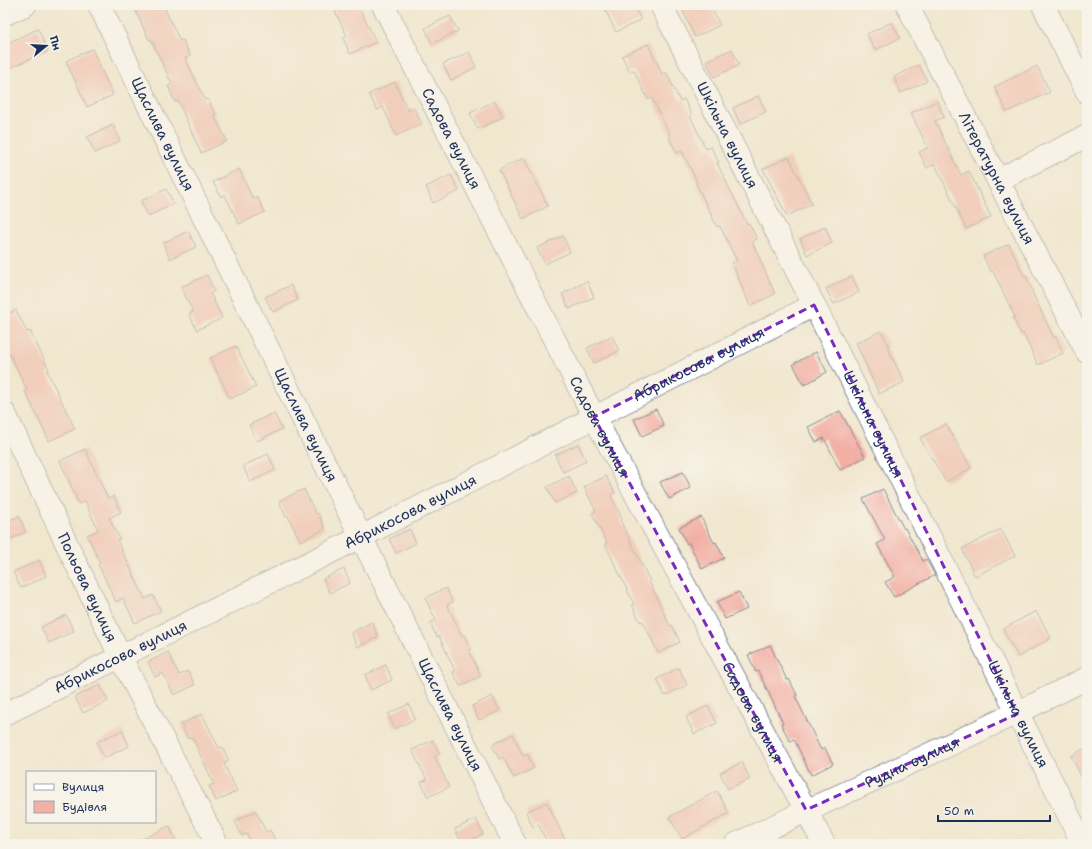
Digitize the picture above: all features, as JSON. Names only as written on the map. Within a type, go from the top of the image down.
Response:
[{"type":"street","points":[[5,14],[25,5]]},
{"type":"street","name":"Щаслива вулиця","points":[[98,5],[361,537],[515,844]]},
{"type":"street","name":"Садова вулиця","points":[[383,5],[594,417],[824,844]]},
{"type":"street","name":"Шкільна вулиця","points":[[661,5],[814,305],[1082,844]]},
{"type":"street","name":"Літературна вулиця","points":[[907,5],[1087,352]]},
{"type":"street","points":[[1043,5],[1087,92]]},
{"type":"street","points":[[998,180],[1087,136]]},
{"type":"street","name":"Абрикосова вулиця","points":[[5,714],[361,537],[814,305]]},
{"type":"street","name":"Польова вулиця","points":[[5,414],[120,656],[217,844]]},
{"type":"street","name":"Рудна вулиця","points":[[736,844],[806,810],[1017,714],[1087,678]]},
{"type":"highlighted area","points":[[814,305],[1017,714],[806,810],[594,417]]},
{"type":"building","points":[[133,5],[163,5],[180,41],[183,40],[190,56],[185,58],[205,100],[208,99],[227,141],[201,153],[178,101],[175,102],[168,86],[172,84]]},
{"type":"building","points":[[332,5],[358,5],[376,42],[350,54],[343,38],[347,36]]},
{"type":"building","points":[[603,5],[634,5],[641,20],[616,32]]},
{"type":"building","points":[[680,5],[710,5],[720,25],[695,37]]},
{"type":"building","points":[[450,16],[458,31],[432,44],[425,28]]},
{"type":"building","points":[[892,22],[900,38],[875,50],[867,34]]},
{"type":"building","points":[[38,29],[48,51],[5,70],[5,44]]},
{"type":"building","points":[[648,44],[662,74],[666,72],[680,101],[684,99],[692,115],[690,116],[706,149],[711,147],[719,163],[717,163],[747,224],[749,223],[757,239],[752,241],[775,294],[750,306],[732,263],[737,261],[720,226],[717,227],[682,151],[677,153],[652,98],[648,100],[634,70],[630,72],[622,56]]},
{"type":"building","points":[[92,49],[113,95],[87,107],[66,61]]},
{"type":"building","points":[[732,49],[739,65],[714,77],[706,61]]},
{"type":"building","points":[[469,52],[476,67],[451,80],[443,64]]},
{"type":"building","points":[[919,65],[927,81],[901,93],[894,77]]},
{"type":"building","points":[[1037,66],[1050,92],[1007,112],[994,87]]},
{"type":"building","points":[[395,82],[408,111],[414,108],[422,124],[396,136],[383,107],[377,110],[369,94]]},
{"type":"building","points":[[758,96],[766,112],[740,124],[733,108]]},
{"type":"building","points":[[495,101],[503,117],[478,129],[470,113]]},
{"type":"building","points":[[937,101],[944,117],[935,121],[961,175],[969,171],[991,217],[966,229],[935,164],[927,168],[919,152],[928,148],[911,113]]},
{"type":"building","points":[[113,125],[120,141],[95,153],[87,137]]},
{"type":"building","points":[[789,157],[812,204],[787,216],[763,169]]},
{"type":"building","points":[[524,158],[548,206],[523,219],[499,170]]},
{"type":"building","points":[[239,169],[253,199],[257,197],[265,212],[239,224],[225,195],[221,197],[213,182]]},
{"type":"building","points":[[451,175],[459,191],[433,203],[426,187]]},
{"type":"building","points":[[166,189],[174,204],[148,216],[141,201]]},
{"type":"building","points":[[825,227],[832,243],[807,255],[800,239]]},
{"type":"building","points":[[188,231],[196,247],[170,259],[163,243]]},
{"type":"building","points":[[563,236],[570,252],[545,264],[537,248]]},
{"type":"building","points":[[1009,244],[1024,276],[1026,276],[1054,338],[1056,337],[1063,353],[1038,365],[1023,333],[1021,334],[1013,318],[1015,317],[993,271],[991,272],[983,256]]},
{"type":"building","points":[[207,275],[214,291],[210,293],[222,318],[197,330],[189,314],[193,312],[181,287]]},
{"type":"building","points":[[852,276],[859,292],[834,304],[826,289]]},
{"type":"building","points":[[587,281],[594,297],[569,309],[562,294]]},
{"type":"building","points":[[291,285],[298,300],[273,312],[265,297]]},
{"type":"building","points":[[16,310],[27,332],[30,331],[42,355],[49,370],[47,371],[75,429],[49,441],[25,391],[27,390],[5,344],[5,315]]},
{"type":"building","points":[[881,331],[904,382],[879,394],[856,343]]},
{"type":"building","points":[[612,336],[619,351],[594,363],[587,348]]},
{"type":"building","points":[[236,346],[256,387],[230,399],[210,358]]},
{"type":"building","points":[[816,352],[827,372],[804,385],[793,364]]},
{"type":"building","points":[[656,409],[664,426],[642,436],[634,419]]},
{"type":"building","points":[[840,411],[865,457],[840,470],[824,438],[816,442],[808,427]]},
{"type":"building","points":[[274,413],[282,429],[257,441],[249,425]]},
{"type":"building","points":[[946,424],[971,468],[946,482],[920,438]]},
{"type":"building","points":[[578,444],[586,461],[563,472],[555,455]]},
{"type":"building","points":[[85,449],[108,499],[114,496],[121,512],[109,518],[120,539],[117,540],[145,599],[153,595],[161,611],[135,623],[123,598],[116,602],[98,564],[100,563],[87,535],[98,530],[85,501],[79,504],[60,461]]},
{"type":"building","points":[[268,454],[275,470],[250,482],[243,466]]},
{"type":"building","points":[[683,472],[691,488],[669,499],[660,482]]},
{"type":"building","points":[[569,476],[577,493],[555,503],[547,487]]},
{"type":"building","points":[[606,476],[615,493],[611,495],[622,519],[620,520],[670,626],[672,625],[680,642],[658,653],[643,621],[640,622],[632,605],[634,604],[592,513],[596,511],[584,487]]},
{"type":"building","points":[[304,489],[316,514],[318,513],[325,529],[300,541],[288,516],[286,517],[279,501]]},
{"type":"building","points":[[883,489],[923,561],[926,559],[935,575],[894,597],[885,582],[895,577],[877,544],[885,540],[863,499]]},
{"type":"building","points":[[19,516],[26,532],[5,542],[5,522]]},
{"type":"building","points":[[701,517],[714,543],[716,542],[724,558],[702,569],[689,543],[687,544],[679,528]]},
{"type":"building","points":[[410,529],[416,543],[396,553],[389,539]]},
{"type":"building","points":[[1001,529],[1015,556],[975,576],[962,549]]},
{"type":"building","points":[[39,560],[46,576],[21,588],[13,572]]},
{"type":"building","points":[[344,569],[350,583],[330,593],[323,579]]},
{"type":"building","points":[[446,588],[453,602],[447,605],[462,636],[464,635],[471,650],[469,651],[481,676],[460,686],[439,636],[437,637],[430,623],[436,620],[425,598]]},
{"type":"building","points":[[739,592],[747,609],[725,619],[717,602]]},
{"type":"building","points":[[1036,611],[1051,638],[1018,657],[1003,629]]},
{"type":"building","points":[[66,615],[74,631],[49,643],[41,627]]},
{"type":"building","points":[[372,622],[378,637],[358,647],[351,633]]},
{"type":"building","points":[[770,645],[787,680],[789,679],[797,695],[795,696],[821,750],[825,748],[833,764],[811,775],[794,739],[790,741],[781,724],[783,723],[758,671],[756,672],[748,655]]},
{"type":"building","points":[[168,652],[179,675],[188,671],[195,685],[174,695],[163,673],[155,677],[148,662]]},
{"type":"building","points":[[386,665],[392,680],[371,690],[365,675]]},
{"type":"building","points":[[679,668],[687,685],[665,696],[657,679]]},
{"type":"building","points":[[100,685],[108,701],[83,713],[75,697]]},
{"type":"building","points":[[492,696],[500,711],[479,720],[472,706]]},
{"type":"building","points":[[409,704],[415,719],[395,729],[388,714]]},
{"type":"building","points":[[708,706],[717,723],[694,734],[686,717]]},
{"type":"building","points":[[202,714],[219,748],[222,747],[229,761],[224,764],[237,791],[216,801],[209,786],[214,784],[192,737],[188,739],[181,724]]},
{"type":"building","points":[[122,730],[129,746],[104,758],[97,742]]},
{"type":"building","points":[[513,734],[523,756],[527,754],[534,768],[514,778],[503,757],[499,759],[492,745]]},
{"type":"building","points":[[433,740],[440,754],[435,757],[449,787],[428,797],[421,782],[427,780],[412,750]]},
{"type":"building","points":[[1087,747],[1087,788],[1071,756]]},
{"type":"building","points":[[742,762],[750,779],[728,789],[720,773]]},
{"type":"building","points":[[717,791],[729,813],[682,839],[669,817]]},
{"type":"building","points":[[547,802],[567,844],[548,844],[538,824],[533,827],[526,812]]},
{"type":"building","points":[[256,811],[266,832],[270,830],[277,844],[242,844],[250,840],[246,834],[242,836],[235,821]]},
{"type":"building","points":[[476,819],[483,834],[462,844],[455,829]]},
{"type":"building","points":[[169,826],[178,844],[132,844]]}]
